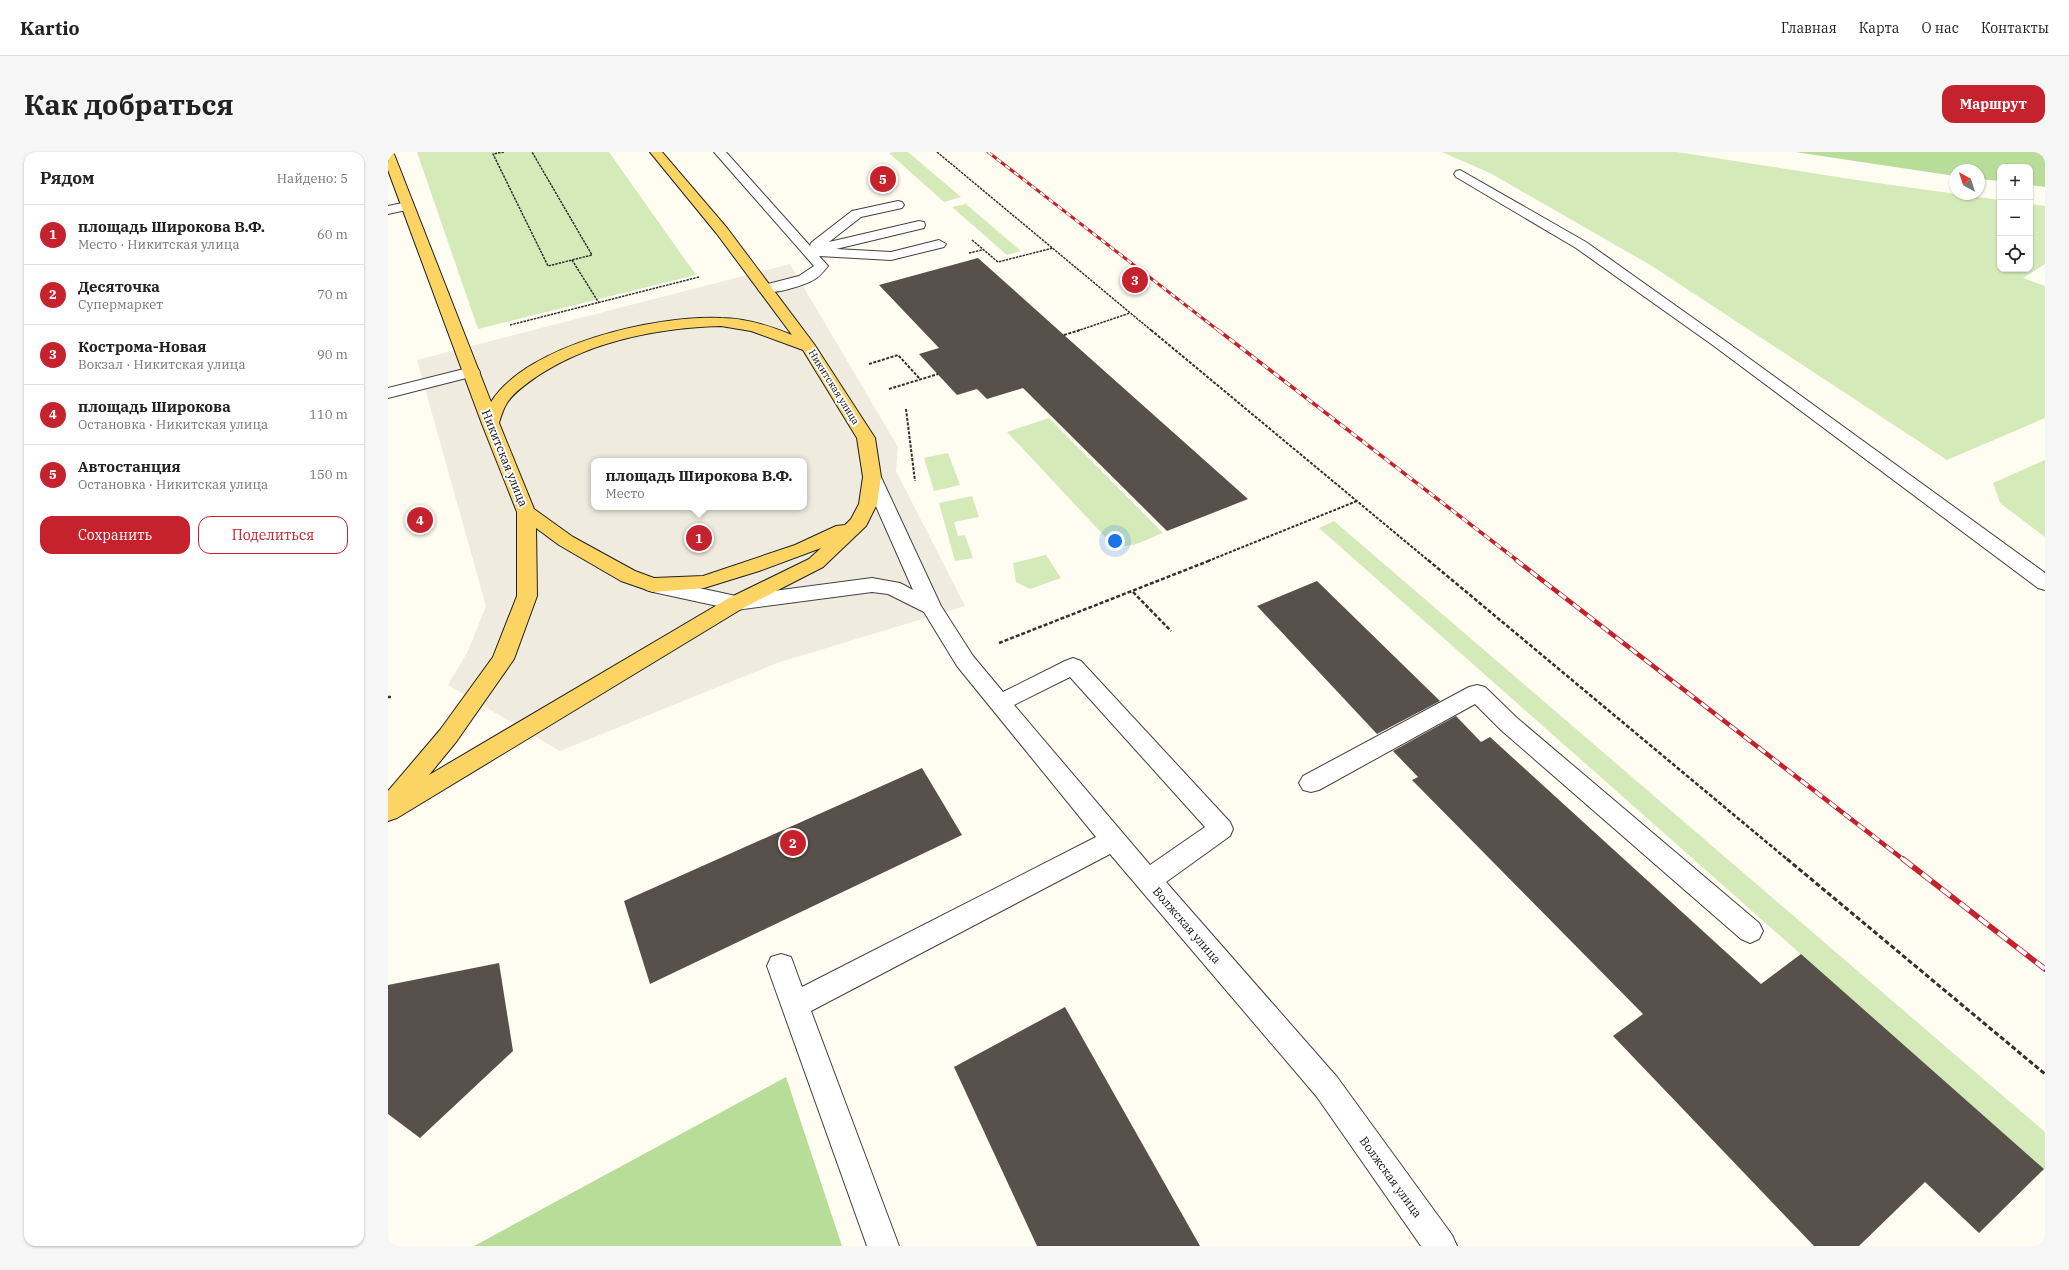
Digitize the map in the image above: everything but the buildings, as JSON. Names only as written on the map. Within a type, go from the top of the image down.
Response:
[{"type":"main road","name":"Никитская улица","points":[[388,811],[736,603],[816,563],[859,522],[868,504],[872,477],[866,438],[809,347],[722,232],[656,152]]},
{"type":"main road","name":"Никитская улица","points":[[388,154],[472,372],[490,424],[526,512],[527,596],[503,659],[448,736],[388,807]]},
{"type":"main road","points":[[490,424],[500,400],[522,377],[558,357],[614,337],[671,325],[722,322],[766,330],[809,347]]},
{"type":"main road","points":[[526,512],[566,541],[628,576],[653,585],[704,582],[802,549],[859,522]]},
{"type":"street","points":[[720,152],[810,251],[821,266],[817,272],[808,278],[765,289]]},
{"type":"street","points":[[1460,174],[1581,245],[1719,343],[2045,583]]},
{"type":"street","points":[[810,251],[857,214],[898,205]]},
{"type":"street","points":[[388,210],[407,206]]},
{"type":"street","points":[[919,225],[882,246],[810,251],[865,226],[919,225]]},
{"type":"street","points":[[810,251],[891,256],[939,244]]},
{"type":"street","points":[[388,393],[472,372]]},
{"type":"street","name":"Волжская улица","points":[[872,477],[931,607],[965,661],[1113,840],[1327,1087],[1441,1246]]},
{"type":"street","points":[[653,585],[736,603],[872,586],[893,588],[931,607]]},
{"type":"street","points":[[1000,703],[1073,666],[1221,829],[1148,881]]},
{"type":"street","points":[[1311,783],[1477,693],[1510,724],[1750,931]]},
{"type":"street","points":[[795,1005],[1113,840]]},
{"type":"street","points":[[781,966],[883,1246]]},
{"type":"path","points":[[504,152],[493,154],[548,266],[592,255],[532,152]]},
{"type":"path","points":[[937,152],[2045,1074]]},
{"type":"path","points":[[982,250],[998,262],[1054,248]]},
{"type":"path","points":[[572,260],[599,303]]},
{"type":"path","points":[[510,325],[699,277]]},
{"type":"path","points":[[1064,335],[1131,313]]},
{"type":"path","points":[[869,364],[898,355],[920,379]]},
{"type":"path","points":[[889,389],[938,374]]},
{"type":"path","points":[[992,646],[1133,592],[1357,502]]},
{"type":"path","points":[[1133,592],[1171,631]]},
{"type":"green space","points":[[417,152],[609,152],[696,275],[478,329]]},
{"type":"green space","points":[[908,152],[961,197],[944,202],[889,153]]},
{"type":"green space","points":[[1442,152],[1677,152],[1949,193],[1949,200],[1985,200],[1985,198],[1997,200],[1997,272],[2032,272],[2023,278],[2045,286],[2045,418],[1947,460],[1652,266],[1490,173]]},
{"type":"green space","points":[[1795,152],[2045,152],[2045,187],[2033,185],[2033,164],[1997,164],[1997,181],[1985,180],[1985,164],[1949,164],[1949,175]]},
{"type":"green space","points":[[966,204],[1021,251],[1007,255],[952,207]]},
{"type":"green space","points":[[2033,204],[2045,206],[2045,264],[2033,272]]},
{"type":"green space","points":[[1049,418],[1163,533],[1137,544],[1124,546],[1111,543],[1007,432]]},
{"type":"green space","points":[[948,453],[960,485],[934,491],[924,458]]},
{"type":"green space","points":[[2045,460],[2045,537],[2000,503],[1993,483]]},
{"type":"green space","points":[[972,496],[979,517],[954,522],[958,536],[965,535],[973,558],[955,561],[939,503]]},
{"type":"green space","points":[[1334,521],[2045,1132],[2045,1170],[1319,528]]},
{"type":"green space","points":[[1046,555],[1061,578],[1030,589],[1016,582],[1013,563]]},
{"type":"green space","points":[[786,1077],[842,1246],[474,1246]]},
{"type":"shaded area","points":[[790,264],[898,447],[896,471],[965,606],[777,663],[560,751],[448,685],[468,651],[486,606],[417,360]]},
{"type":"railway","points":[[988,152],[1219,331]]},
{"type":"railway","points":[[1218,330],[1518,561]]},
{"type":"railway","points":[[1516,560],[1904,860]]},
{"type":"railway","points":[[1903,859],[2045,969]]},
{"type":"place","name":"Автостанция","points":[[883,179]]},
{"type":"place","name":"Кострома-Новая","points":[[1135,280]]},
{"type":"place","name":"площадь Широкова","points":[[420,520]]},
{"type":"place","name":"площадь Широкова В.Ф.","points":[[699,538]]},
{"type":"place","name":"Десяточка","points":[[793,843]]}]
